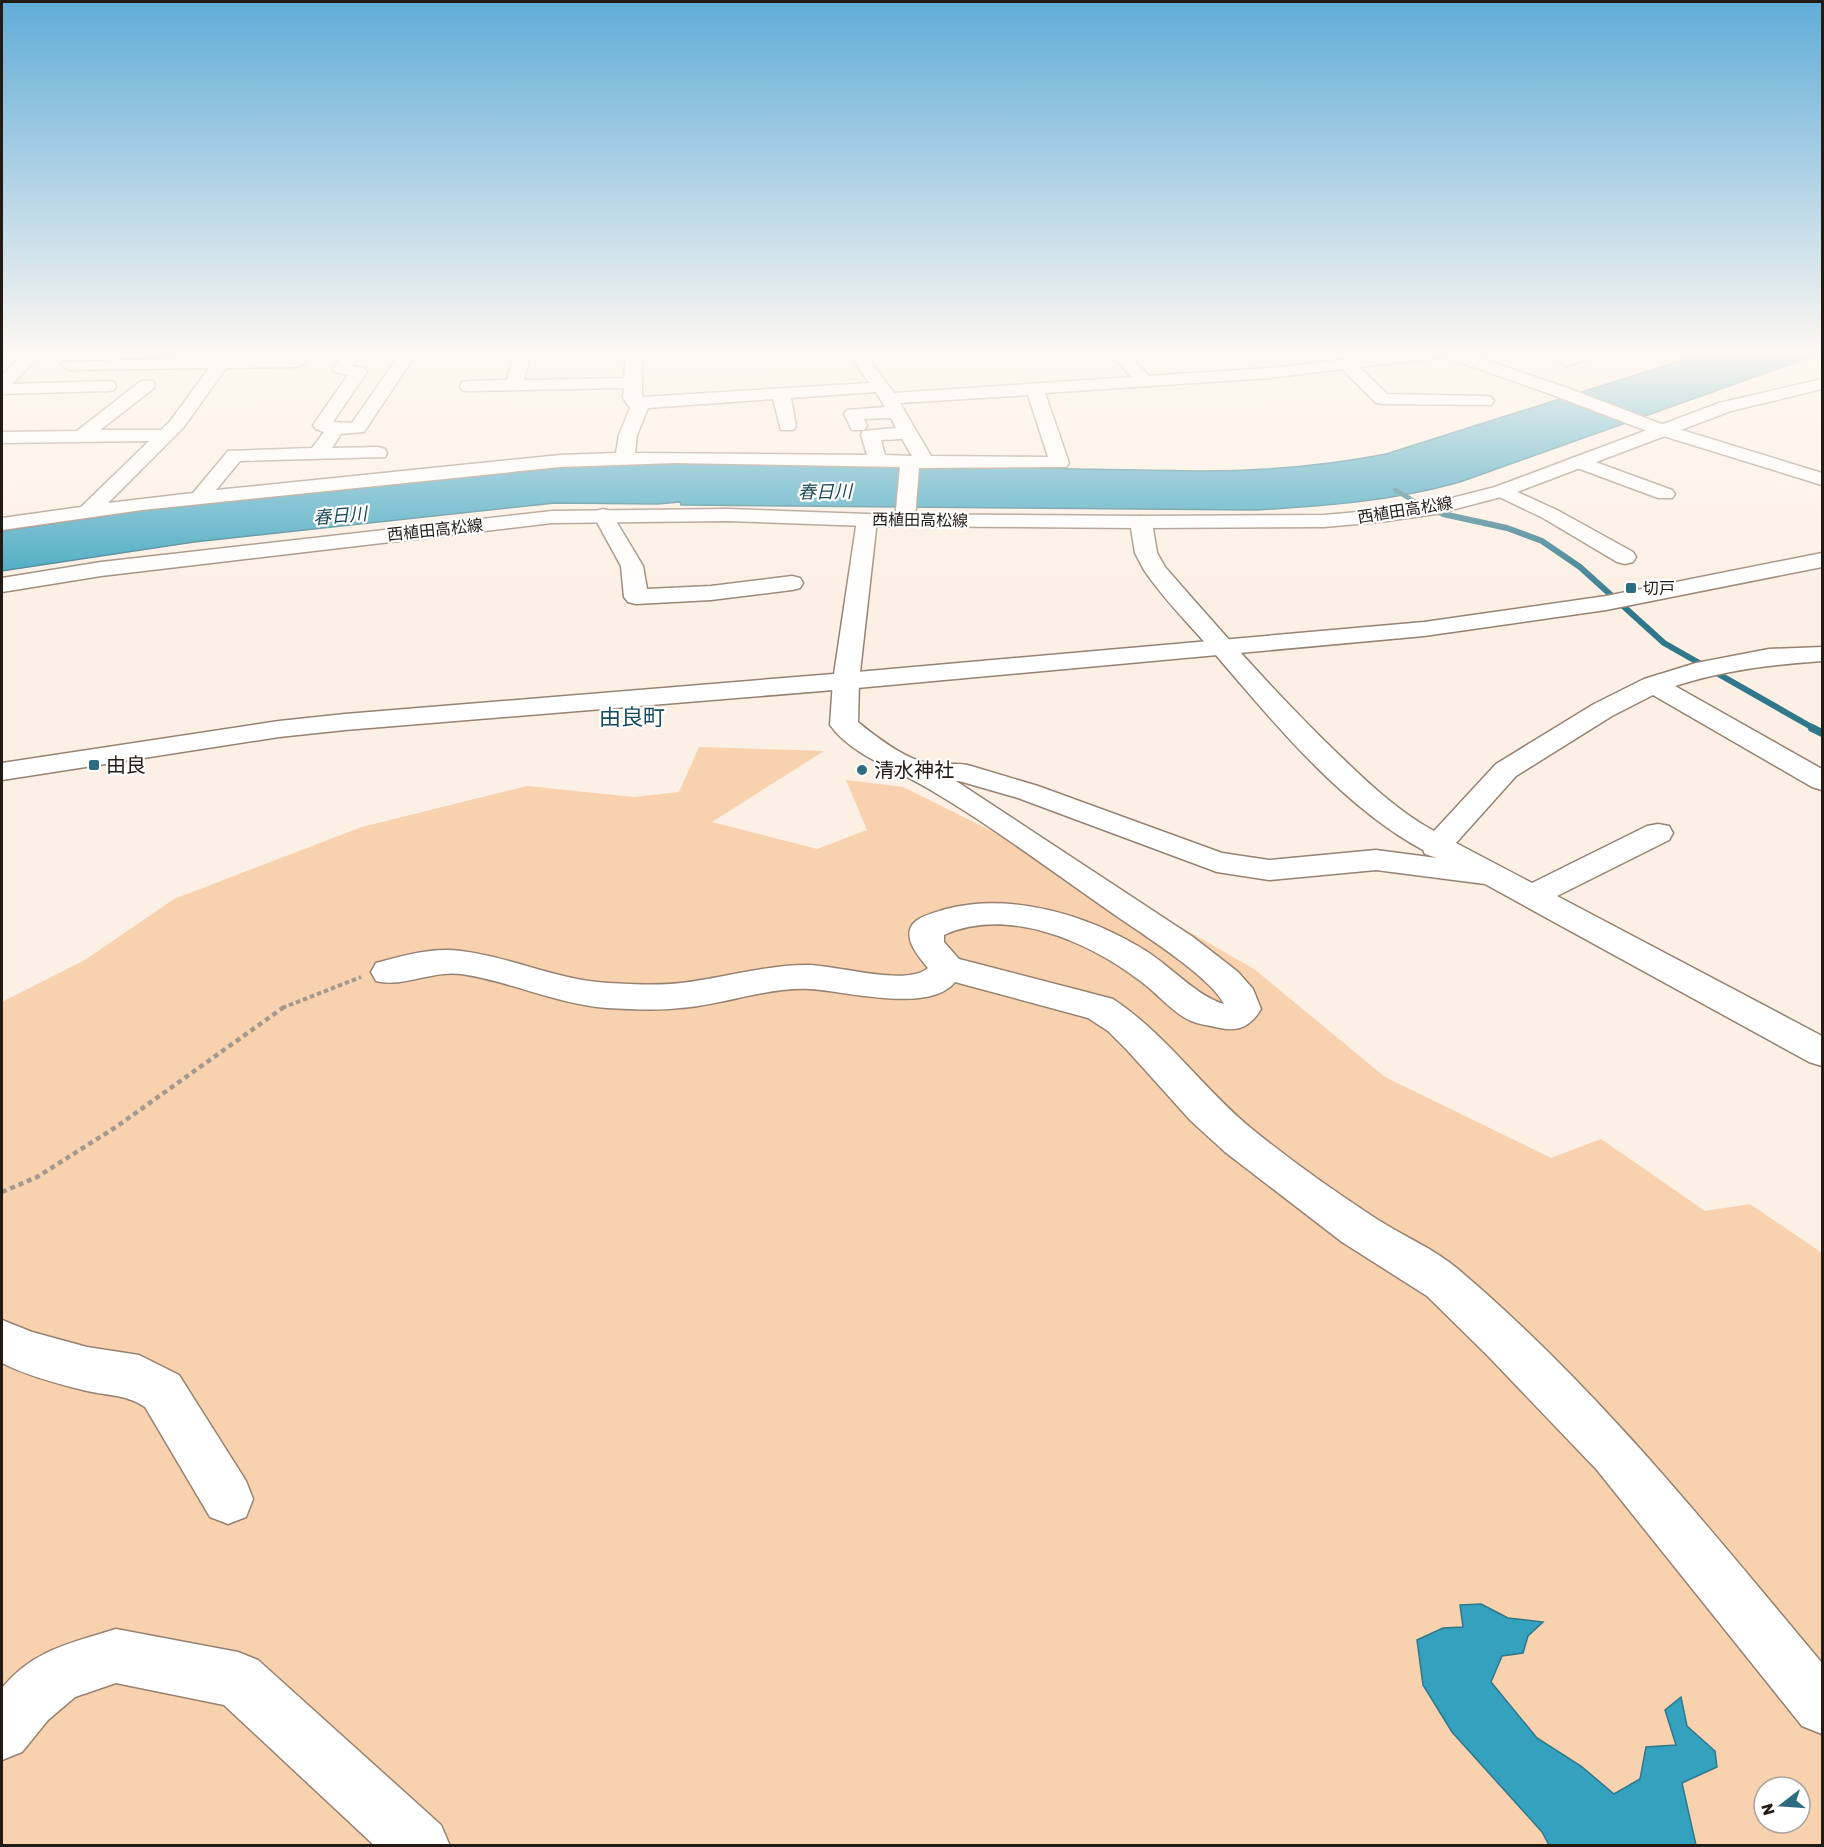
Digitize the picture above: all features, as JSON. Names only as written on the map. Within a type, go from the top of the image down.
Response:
[{"type":"street","points":[[87,512],[163,437]]},
{"type":"street","points":[[296,474],[328,437]]},
{"type":"street","points":[[625,458],[628,437]]},
{"type":"street","points":[[871,437],[876,454]]},
{"type":"street","points":[[905,520],[917,461],[909,437]]},
{"type":"street","points":[[2,524],[199,498],[518,464],[625,458],[1059,463],[1051,437]]},
{"type":"street","name":"西植田高松線","points":[[2,585],[101,569],[552,517],[728,515],[867,520],[1141,522],[1313,521],[1369,517],[1436,508],[1502,491],[1638,437]]},
{"type":"street","points":[[1685,437],[1822,479]]},
{"type":"street","points":[[199,498],[235,455],[378,453]]},
{"type":"street","points":[[1579,462],[1665,494]]},
{"type":"street","points":[[1502,491],[1550,514],[1625,557]]},
{"type":"street","points":[[603,515],[632,566],[636,597],[711,593],[792,583]]},
{"type":"street","points":[[867,520],[846,681],[844,725],[870,746],[969,800],[1180,945],[1227,981],[1241,998],[1243,1009],[1230,1018],[1201,1011],[1120,951],[1082,933],[1034,919],[999,913],[972,913],[942,920],[927,929],[927,944],[947,968],[1100,1008],[1121,1022],[1140,1040],[1205,1110],[1239,1141],[1356,1229],[1442,1282],[1504,1341],[1614,1453],[1822,1706]]},
{"type":"street","points":[[1141,522],[1146,553],[1155,570],[1312,745],[1366,798],[1405,828],[1436,847],[1822,1052]]},
{"type":"street","points":[[2,772],[279,729],[1424,629],[1616,601],[1822,560]]},
{"type":"street","points":[[1436,847],[1506,770],[1603,710],[1653,684],[1708,669],[1769,657],[1822,654]]},
{"type":"street","points":[[1653,684],[1822,781]]},
{"type":"street","points":[[921,772],[961,772],[1028,792],[1217,862],[1269,870],[1376,860],[1491,875]]},
{"type":"street","points":[[1531,896],[1658,833]]},
{"type":"street","points":[[388,972],[428,963],[459,962],[570,990],[606,995],[679,996],[774,980],[808,977],[893,987],[916,987],[938,979],[947,968]]},
{"type":"street","points":[[2,1341],[26,1352],[87,1369],[139,1377],[162,1391],[228,1499]]},
{"type":"street","points":[[2,1732],[28,1700],[59,1674],[117,1656],[238,1680],[420,1845]]},
{"type":"path","points":[[2,1192],[37,1177],[116,1127],[282,1007],[355,979],[388,972]]},
{"type":"shaded area","points":[[699,747],[824,751],[712,822],[817,849],[867,830],[846,780],[903,787],[1149,909],[1254,969],[1385,1077],[1551,1158],[1601,1139],[1705,1211],[1750,1204],[1822,1253],[1822,1845],[2,1846],[2,1002],[85,960],[174,899],[362,827],[527,786],[634,797],[679,792]]},
{"type":"water","name":"春日川","points":[[1439,437],[1586,437],[1460,482],[1410,494],[1308,507],[1256,510],[681,505],[680,502],[658,504],[555,503],[194,542],[2,571],[2,531],[202,502],[622,462],[1201,471],[1317,465],[1386,454]]},
{"type":"water","points":[[1481,1604],[1508,1618],[1543,1622],[1528,1636],[1523,1653],[1502,1656],[1491,1682],[1537,1738],[1581,1766],[1614,1794],[1640,1779],[1646,1747],[1676,1745],[1665,1710],[1681,1697],[1687,1726],[1715,1751],[1717,1767],[1682,1783],[1696,1845],[1549,1845],[1542,1832],[1452,1732],[1423,1685],[1417,1640],[1443,1628],[1463,1627],[1460,1605]]},
{"type":"waterway","points":[[1395,490],[1421,505]]},
{"type":"waterway","points":[[1439,513],[1450,515]]},
{"type":"waterway","points":[[1443,514],[1507,528],[1542,541],[1580,567],[1664,643],[1815,729]]},
{"type":"waterway","points":[[1812,728],[1822,733]]},
{"type":"place","name":"切戸","points":[[1631,588]]},
{"type":"place","name":"由良","points":[[94,765]]},
{"type":"place","name":"清水神社","points":[[862,770]]},
{"type":"district","name":"由良町","points":[[632,717]]}]
